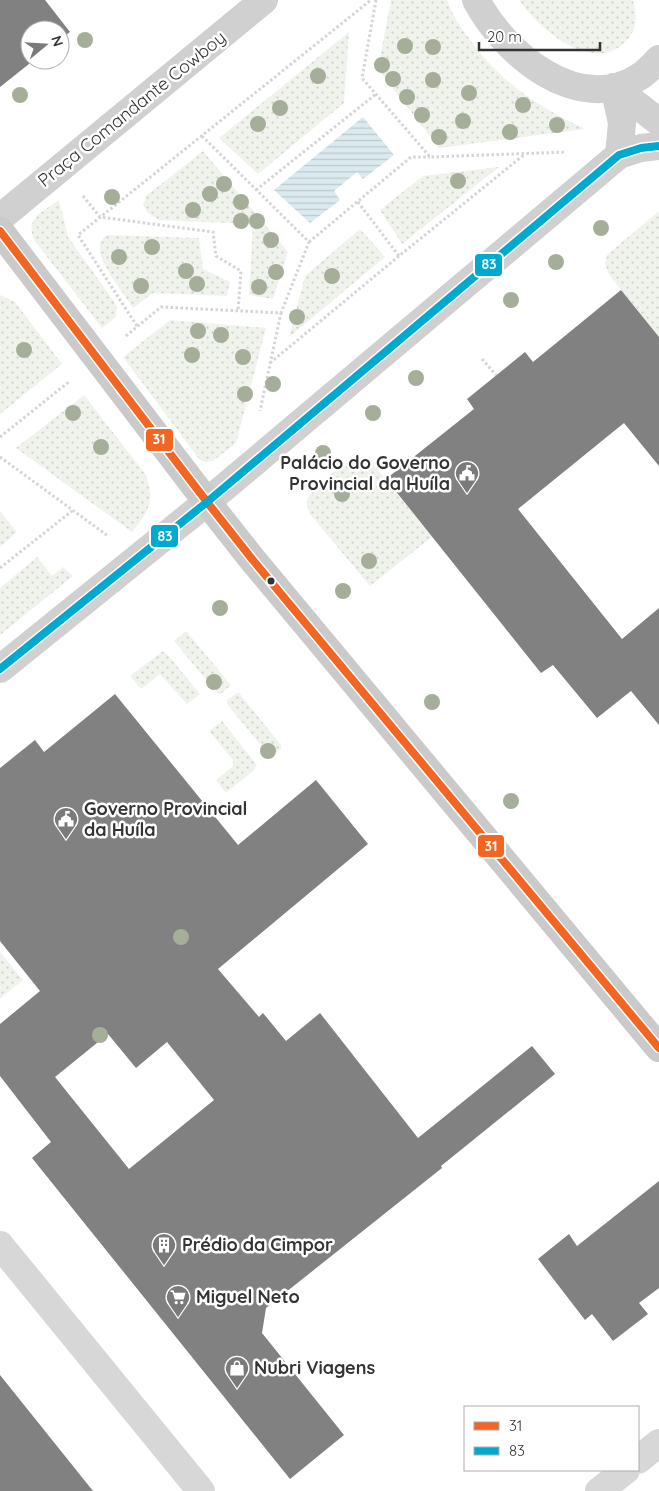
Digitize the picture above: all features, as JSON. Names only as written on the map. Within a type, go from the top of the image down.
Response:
[{"type":"main road","points":[[0,231],[207,502],[349,676],[659,1048]]},
{"type":"street","name":"Praça Comandante Cowboy","points":[[0,218],[264,0]]},
{"type":"street","points":[[476,0],[501,36],[532,66],[561,81],[587,89],[614,88],[639,77],[659,59]]},
{"type":"street","points":[[614,88],[659,122]]},
{"type":"street","points":[[614,88],[622,123],[619,155]]},
{"type":"street","points":[[0,669],[207,502],[619,155],[641,148],[659,146]]},
{"type":"street","points":[[0,1245],[201,1491]]},
{"type":"street","points":[[639,1459],[659,1443]]},
{"type":"street","points":[[600,1491],[625,1471]]},
{"type":"path","points":[[137,326],[78,235],[371,0]]},
{"type":"path","points":[[376,0],[362,78],[430,157]]},
{"type":"path","points":[[256,190],[376,94]]},
{"type":"path","points":[[202,136],[308,242]]},
{"type":"path","points":[[259,417],[281,313],[308,242],[411,157],[574,152]]},
{"type":"path","points":[[270,363],[526,154]]},
{"type":"path","points":[[77,190],[100,217],[212,232],[216,256],[241,271],[238,311]]},
{"type":"path","points":[[358,202],[399,256]]},
{"type":"path","points":[[124,338],[161,307],[281,313]]},
{"type":"path","points":[[482,359],[496,375]]},
{"type":"path","points":[[0,438],[73,379]]},
{"type":"path","points":[[0,458],[115,541]]},
{"type":"path","points":[[0,568],[72,510]]},
{"type":"shaded area","points":[[391,0],[447,0],[456,19],[468,37],[493,67],[520,91],[551,111],[585,129],[439,148],[378,69]]},
{"type":"shaded area","points":[[519,0],[633,0],[636,16],[635,26],[627,40],[614,50],[599,53],[584,51],[568,45],[553,35],[528,12]]},
{"type":"shaded area","points":[[349,32],[344,103],[258,174],[219,138]]},
{"type":"shaded area","points":[[363,117],[394,155],[363,179],[357,172],[334,191],[340,200],[310,223],[274,190]]},
{"type":"shaded area","points":[[203,151],[288,252],[273,299],[249,295],[253,224],[159,220],[147,212],[143,205],[146,196]]},
{"type":"shaded area","points":[[499,167],[402,244],[380,210],[423,176]]},
{"type":"shaded area","points":[[59,200],[68,237],[117,307],[116,317],[102,328],[34,240],[32,226],[37,216]]},
{"type":"shaded area","points":[[659,211],[659,337],[609,275],[605,264],[607,255]]},
{"type":"shaded area","points":[[360,229],[385,257],[289,337],[305,276]]},
{"type":"shaded area","points":[[106,235],[199,238],[203,269],[230,282],[227,296],[153,293],[133,308],[112,277],[100,252],[101,241]]},
{"type":"shaded area","points":[[0,295],[15,302],[62,364],[0,414]]},
{"type":"shaded area","points":[[170,320],[266,328],[236,443],[213,461],[205,462],[199,459],[123,357]]},
{"type":"shaded area","points":[[84,395],[146,475],[150,492],[149,506],[143,518],[132,532],[16,448]]},
{"type":"shaded area","points":[[359,457],[369,460],[432,537],[370,586],[310,514],[306,502],[315,489],[329,476],[345,464]]},
{"type":"shaded area","points":[[0,511],[17,532],[0,547]]},
{"type":"shaded area","points":[[37,557],[52,576],[63,567],[73,576],[0,635],[0,588]]},
{"type":"shaded area","points":[[186,631],[231,685],[221,694],[218,694],[174,641]]},
{"type":"shaded area","points":[[163,651],[200,694],[187,704],[160,674],[141,689],[130,676]]},
{"type":"shaded area","points":[[239,693],[281,745],[281,749],[272,756],[269,755],[227,704],[227,700]]},
{"type":"shaded area","points":[[222,721],[257,765],[254,770],[226,793],[216,780],[233,766],[233,760],[209,731]]},
{"type":"shaded area","points":[[0,952],[23,980],[0,999]]},
{"type":"building","points":[[0,0],[45,0],[61,20],[20,20],[21,70],[0,87]]},
{"type":"building","name":"Palácio do Governo Provincial da Huíla","points":[[621,290],[659,337],[659,466],[624,423],[518,509],[622,639],[659,608],[659,725],[631,691],[597,718],[553,665],[541,673],[386,479],[474,409],[467,399],[525,352],[533,362]]},
{"type":"building","points":[[115,694],[238,845],[316,780],[368,844],[218,969],[259,1017],[263,1013],[286,1041],[320,1013],[418,1138],[532,1046],[555,1074],[441,1166],[442,1168],[266,1308],[262,1333],[344,1435],[290,1479],[32,1158],[51,1142],[0,1076],[0,1024],[40,991],[0,941],[0,768],[35,740],[44,752]],"holes":[[[108,1034],[136,1068],[167,1042],[214,1100],[129,1169],[55,1077]]]},
{"type":"building","points":[[659,1181],[659,1288],[639,1303],[648,1314],[613,1341],[592,1314],[585,1320],[538,1259],[569,1234],[577,1246]]},
{"type":"building","points":[[0,1375],[93,1491],[0,1491]]},
{"type":"transit line","name":"83","points":[[0,669],[207,502],[619,155],[641,148],[659,146]]},
{"type":"transit line","name":"31","points":[[0,231],[252,559],[659,1048]]},
{"type":"place","name":"Palácio do Governo Provincial da Huíla","points":[[467,494]]},
{"type":"place","name":"Governo Provincial da Huíla","points":[[66,840]]},
{"type":"place","name":"Prédio da Cimpor","points":[[164,1266]]},
{"type":"place","name":"Miguel Neto","points":[[178,1318]]},
{"type":"place","name":"Nubri Viagens","points":[[237,1389]]}]
